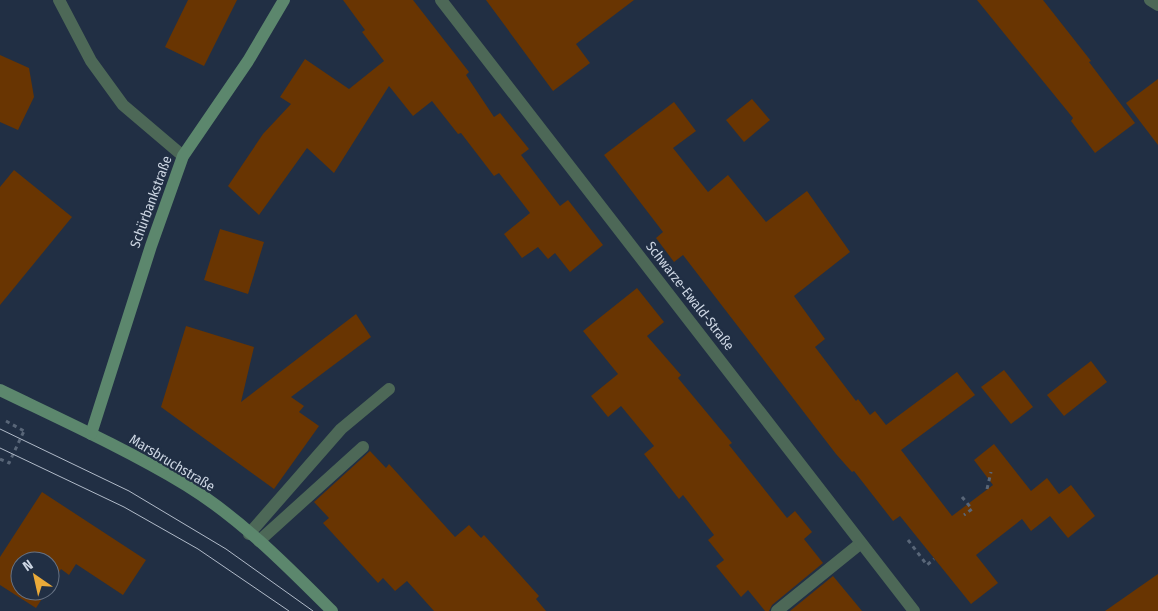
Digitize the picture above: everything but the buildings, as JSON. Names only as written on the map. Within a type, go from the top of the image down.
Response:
[{"type":"street","points":[[59,0],[91,61],[123,106],[183,156]]},
{"type":"street","name":"Schürbankstraße","points":[[91,434],[151,246],[183,156],[248,61],[284,0]]},
{"type":"street","name":"Schwarze-Ewald-Straße","points":[[441,0],[914,611]]},
{"type":"street","points":[[1150,0],[1158,5]]},
{"type":"street","points":[[254,537],[341,429],[389,389]]},
{"type":"street","name":"Marsbruchstraße","points":[[0,390],[91,434],[186,486],[275,554],[332,611]]},
{"type":"street","points":[[254,537],[363,447]]},
{"type":"street","points":[[777,611],[861,543]]},
{"type":"path","points":[[0,459],[8,463],[24,431]]},
{"type":"path","points":[[987,489],[991,472]]},
{"type":"path","points":[[962,497],[972,509],[964,515]]},
{"type":"path","points":[[908,540],[927,564],[934,559]]},
{"type":"tram line","points":[[0,429],[129,491],[226,549],[313,611]]},
{"type":"tram line","points":[[0,448],[124,507],[198,549],[289,611]]}]
